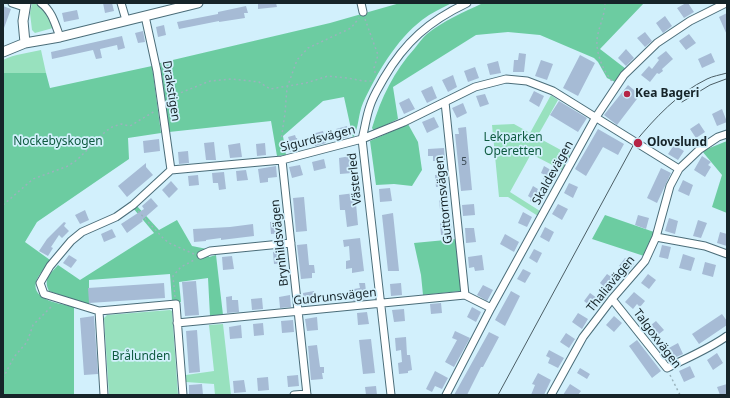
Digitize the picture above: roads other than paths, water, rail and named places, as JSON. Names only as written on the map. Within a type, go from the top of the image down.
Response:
[{"type":"street","points":[[12,3],[25,5],[23,21],[25,43]]},
{"type":"street","points":[[41,3],[46,6],[52,16],[60,36]]},
{"type":"street","points":[[121,3],[126,20]]},
{"type":"street","points":[[3,52],[25,43],[145,16],[195,3]]},
{"type":"street","points":[[361,3],[363,12]]},
{"type":"street","name":"Västerled","points":[[391,395],[362,139],[370,105],[387,73],[405,47],[427,27],[454,9],[467,3]]},
{"type":"street","name":"Skaldevägen","points":[[446,395],[491,308],[596,117],[624,75],[657,43],[690,21],[726,3]]},
{"type":"street","name":"Drakstigen","points":[[145,16],[157,71],[171,170]]},
{"type":"street","name":"Sigurdsvägen","points":[[171,170],[282,160],[362,139],[404,122],[475,86],[506,79],[527,81],[553,91],[679,169]]},
{"type":"street","name":"Guttormsvägen","points":[[445,102],[465,295]]},
{"type":"street","name":"Thaliavägen","points":[[551,395],[583,337],[612,299],[645,261],[656,237],[670,186],[679,169],[700,149],[718,137],[727,134]]},
{"type":"street","name":"Brynhildsvägen","points":[[282,160],[307,394]]},
{"type":"street","points":[[171,170],[133,205],[116,217],[82,232],[71,241],[50,266],[40,283],[44,294],[98,311],[176,304],[183,395]]},
{"type":"street","points":[[656,237],[705,246],[727,254]]},
{"type":"street","points":[[201,255],[210,251],[291,243]]},
{"type":"street","points":[[465,295],[491,308]]},
{"type":"street","name":"Gudrunsvägen","points":[[177,323],[465,295]]},
{"type":"street","name":"Talgoxvägen","points":[[612,299],[667,368],[693,356],[727,336]]},
{"type":"street","points":[[98,311],[104,395]]},
{"type":"street","points":[[294,395],[307,394]]},
{"type":"tram line","points":[[498,395],[635,142],[659,115],[686,91],[709,78],[727,73]]},
{"type":"tram line","points":[[682,102],[710,85],[726,79]]},
{"type":"place","name":"Kea Bageri","points":[[627,94]]},
{"type":"place","name":"Olovslund","points":[[638,143]]},
{"type":"park label","name":"Nockebyskogen","points":[[58,142]]},
{"type":"park label","name":"Lekparken Operetten","points":[[513,145]]},
{"type":"park label","name":"Brålunden","points":[[141,357]]}]
